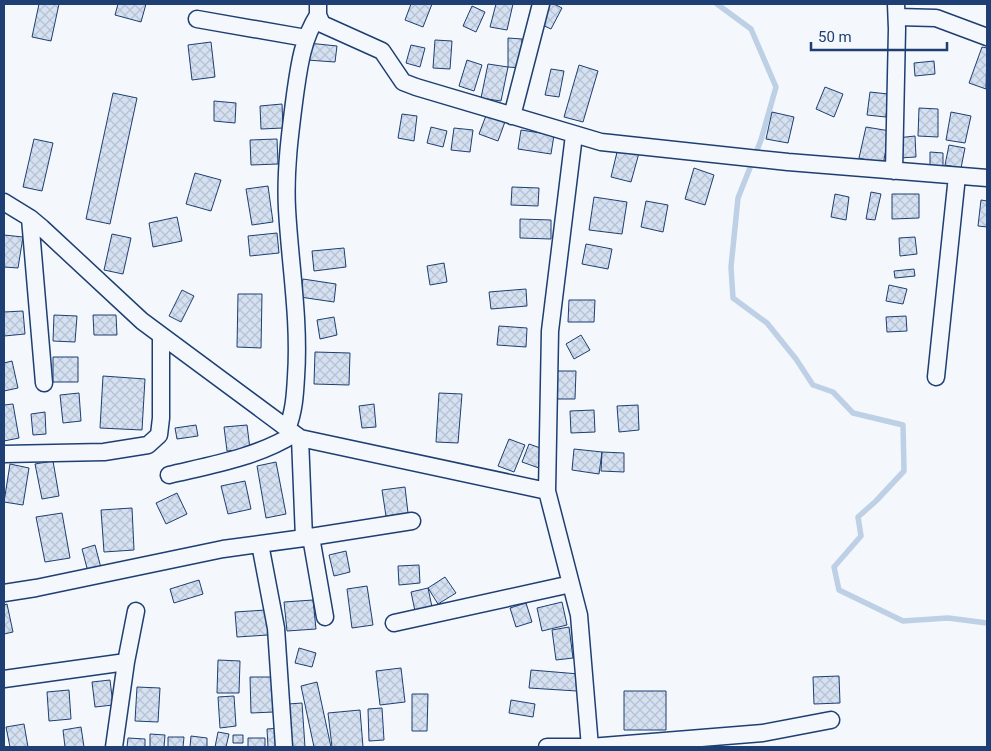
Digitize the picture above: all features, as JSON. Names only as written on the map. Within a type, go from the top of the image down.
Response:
[{"type":"street","points":[[512,116],[541,4]]},
{"type":"street","points":[[318,10],[322,24],[382,51],[403,82],[601,142],[788,162],[987,178]]},
{"type":"street","points":[[318,10],[306,38],[299,65],[286,185],[296,311],[297,362],[293,415],[294,434],[307,538],[325,616]]},
{"type":"street","points":[[894,171],[896,11],[936,18],[987,37]]},
{"type":"street","points":[[197,20],[306,38]]},
{"type":"street","points":[[574,135],[550,331],[547,491],[579,615],[590,747]]},
{"type":"street","points":[[936,377],[957,176]]},
{"type":"street","points":[[4,202],[30,218],[142,321],[294,434],[547,491]]},
{"type":"street","points":[[30,218],[44,383]]},
{"type":"street","points":[[4,454],[104,452],[148,445],[159,435],[161,418],[161,335]]},
{"type":"street","points":[[169,475],[228,461],[284,441],[294,434]]},
{"type":"street","points":[[4,592],[36,588],[223,549],[412,521]]},
{"type":"street","points":[[260,544],[276,628],[284,747]]},
{"type":"street","points":[[394,623],[571,584]]},
{"type":"street","points":[[114,747],[126,662],[136,610]]},
{"type":"street","points":[[4,679],[126,662]]},
{"type":"street","points":[[547,747],[590,747],[763,733],[831,720]]},
{"type":"building","points":[[39,4],[59,4],[51,41],[32,37]]},
{"type":"building","points":[[118,4],[146,4],[141,22],[115,15]]},
{"type":"building","points":[[411,4],[432,4],[423,27],[405,20]]},
{"type":"building","points":[[496,4],[513,4],[507,30],[490,27]]},
{"type":"building","points":[[548,4],[554,4],[562,8],[551,29],[538,23]]},
{"type":"building","points":[[472,6],[485,12],[476,32],[463,26]]},
{"type":"building","points":[[508,38],[522,39],[521,68],[508,67]]},
{"type":"building","points":[[435,40],[452,41],[450,69],[433,68]]},
{"type":"building","points":[[211,42],[215,77],[192,80],[188,45]]},
{"type":"building","points":[[308,43],[337,46],[335,62],[307,60]]},
{"type":"building","points":[[411,45],[425,48],[420,67],[406,63]]},
{"type":"building","points":[[982,47],[987,48],[986,89],[969,83]]},
{"type":"building","points":[[467,60],[482,65],[474,91],[459,86]]},
{"type":"building","points":[[934,61],[935,74],[915,76],[914,63]]},
{"type":"building","points":[[488,64],[508,67],[501,101],[481,98]]},
{"type":"building","points":[[579,65],[598,71],[583,122],[564,117]]},
{"type":"building","points":[[551,69],[564,71],[559,97],[545,95]]},
{"type":"building","points":[[825,87],[843,94],[834,117],[816,109]]},
{"type":"building","points":[[870,92],[888,94],[886,117],[867,115]]},
{"type":"building","points":[[113,93],[137,98],[110,224],[86,219]]},
{"type":"building","points":[[214,101],[236,103],[235,123],[214,121]]},
{"type":"building","points":[[282,104],[283,128],[261,129],[260,106]]},
{"type":"building","points":[[919,108],[938,109],[938,137],[918,136]]},
{"type":"building","points":[[772,112],[794,117],[788,143],[766,139]]},
{"type":"building","points":[[951,112],[971,116],[965,143],[946,140]]},
{"type":"building","points":[[487,113],[506,119],[498,141],[479,134]]},
{"type":"building","points":[[402,114],[417,116],[414,141],[398,138]]},
{"type":"building","points":[[431,127],[447,131],[443,147],[427,143]]},
{"type":"building","points":[[866,127],[890,131],[883,164],[859,158]]},
{"type":"building","points":[[454,128],[473,130],[470,152],[451,150]]},
{"type":"building","points":[[521,130],[554,135],[551,154],[518,149]]},
{"type":"building","points":[[915,136],[916,157],[899,158],[897,138]]},
{"type":"building","points":[[34,139],[53,143],[42,191],[23,187]]},
{"type":"building","points":[[277,139],[278,164],[251,165],[250,140]]},
{"type":"building","points":[[949,145],[965,148],[961,168],[945,165]]},
{"type":"building","points":[[618,148],[639,153],[631,182],[611,177]]},
{"type":"building","points":[[930,152],[943,153],[943,170],[930,169]]},
{"type":"building","points":[[694,168],[714,175],[705,205],[685,199]]},
{"type":"building","points":[[195,173],[221,180],[211,211],[186,204]]},
{"type":"building","points":[[268,186],[273,222],[252,225],[246,189]]},
{"type":"building","points":[[512,187],[539,188],[538,206],[511,205]]},
{"type":"building","points":[[871,192],[881,194],[875,220],[866,219]]},
{"type":"building","points":[[835,194],[849,197],[846,220],[831,217]]},
{"type":"building","points":[[892,194],[919,194],[919,218],[892,219]]},
{"type":"building","points":[[594,197],[627,202],[622,234],[589,230]]},
{"type":"building","points":[[981,200],[987,201],[987,227],[978,226]]},
{"type":"building","points":[[646,201],[668,205],[663,232],[641,227]]},
{"type":"building","points":[[177,217],[182,241],[153,247],[149,223]]},
{"type":"building","points":[[520,219],[551,220],[551,239],[520,238]]},
{"type":"building","points":[[277,233],[279,253],[250,256],[248,236]]},
{"type":"building","points":[[112,234],[131,238],[123,274],[104,270]]},
{"type":"building","points":[[4,235],[23,237],[18,268],[4,267]]},
{"type":"building","points":[[915,237],[917,254],[900,256],[899,238]]},
{"type":"building","points":[[586,244],[612,249],[608,269],[582,264]]},
{"type":"building","points":[[344,248],[346,267],[314,271],[312,251]]},
{"type":"building","points":[[444,263],[447,282],[430,285],[427,266]]},
{"type":"building","points":[[914,269],[915,276],[895,278],[894,271]]},
{"type":"building","points":[[303,279],[336,284],[334,302],[300,297]]},
{"type":"building","points":[[889,285],[907,289],[903,304],[886,301]]},
{"type":"building","points":[[526,289],[527,306],[491,309],[489,292]]},
{"type":"building","points":[[182,290],[194,296],[181,322],[169,316]]},
{"type":"building","points":[[238,294],[262,294],[261,348],[237,347]]},
{"type":"building","points":[[569,300],[595,300],[594,322],[568,322]]},
{"type":"building","points":[[23,311],[25,334],[4,336],[4,312]]},
{"type":"building","points":[[54,315],[77,316],[75,342],[53,341]]},
{"type":"building","points":[[93,315],[116,315],[117,335],[94,335]]},
{"type":"building","points":[[906,316],[907,331],[887,332],[886,317]]},
{"type":"building","points":[[334,317],[337,335],[320,339],[317,320]]},
{"type":"building","points":[[499,326],[527,328],[526,347],[497,345]]},
{"type":"building","points":[[581,335],[590,350],[574,359],[566,344]]},
{"type":"building","points":[[315,352],[350,353],[349,385],[314,384]]},
{"type":"building","points":[[53,357],[78,357],[78,382],[53,382]]},
{"type":"building","points":[[12,361],[18,388],[4,391],[4,363]]},
{"type":"building","points":[[555,371],[576,371],[575,399],[554,399]]},
{"type":"building","points":[[103,376],[145,379],[142,430],[100,428]]},
{"type":"building","points":[[79,393],[81,421],[63,423],[60,395]]},
{"type":"building","points":[[439,393],[462,394],[458,443],[436,442]]},
{"type":"building","points":[[13,404],[19,438],[4,441],[4,405]]},
{"type":"building","points":[[374,404],[376,427],[362,428],[359,406]]},
{"type":"building","points":[[638,405],[639,430],[619,432],[617,406]]},
{"type":"building","points":[[594,410],[595,432],[571,433],[570,411]]},
{"type":"building","points":[[45,412],[46,434],[33,435],[31,414]]},
{"type":"building","points":[[196,425],[198,436],[177,439],[175,428]]},
{"type":"building","points":[[247,425],[250,449],[227,451],[224,427]]},
{"type":"building","points":[[509,439],[525,445],[514,472],[498,466]]},
{"type":"building","points":[[529,444],[546,450],[539,468],[522,462]]},
{"type":"building","points":[[574,449],[602,452],[599,474],[572,470]]},
{"type":"building","points":[[602,452],[624,453],[624,472],[601,471]]},
{"type":"building","points":[[53,461],[59,496],[42,499],[35,464]]},
{"type":"building","points":[[276,462],[286,514],[266,518],[257,466]]},
{"type":"building","points":[[10,464],[29,468],[23,505],[4,502]]},
{"type":"building","points":[[245,481],[251,509],[228,514],[221,486]]},
{"type":"building","points":[[405,487],[408,513],[386,516],[382,490]]},
{"type":"building","points":[[177,493],[187,514],[166,524],[156,503]]},
{"type":"building","points":[[132,508],[134,550],[104,552],[101,510]]},
{"type":"building","points":[[62,513],[70,558],[45,562],[36,517]]},
{"type":"building","points":[[95,545],[101,568],[88,572],[82,549]]},
{"type":"building","points":[[346,551],[350,572],[334,576],[329,555]]},
{"type":"building","points":[[419,565],[420,583],[399,585],[398,566]]},
{"type":"building","points":[[445,577],[456,593],[438,604],[428,588]]},
{"type":"building","points":[[199,580],[203,594],[174,603],[170,589]]},
{"type":"building","points":[[367,586],[373,625],[352,628],[347,589]]},
{"type":"building","points":[[428,588],[432,607],[415,611],[411,592]]},
{"type":"building","points":[[313,600],[316,629],[287,631],[284,602]]},
{"type":"building","points":[[562,602],[567,625],[542,631],[537,608]]},
{"type":"building","points":[[526,603],[532,622],[516,627],[510,608]]},
{"type":"building","points":[[7,604],[13,632],[4,634],[4,605]]},
{"type":"building","points":[[266,610],[268,635],[237,637],[235,612]]},
{"type":"building","points":[[569,627],[573,658],[556,660],[552,630]]},
{"type":"building","points":[[299,648],[316,653],[312,667],[295,663]]},
{"type":"building","points":[[218,660],[240,661],[239,693],[217,693]]},
{"type":"building","points":[[401,668],[405,702],[380,705],[376,671]]},
{"type":"building","points":[[531,670],[579,674],[577,691],[529,688]]},
{"type":"building","points":[[839,676],[840,703],[814,704],[813,677]]},
{"type":"building","points":[[250,677],[273,677],[274,712],[251,713]]},
{"type":"building","points":[[110,680],[113,705],[95,707],[92,682]]},
{"type":"building","points":[[317,682],[331,747],[314,747],[301,686]]},
{"type":"building","points":[[137,687],[160,688],[158,722],[135,721]]},
{"type":"building","points":[[69,690],[71,719],[49,721],[47,692]]},
{"type":"building","points":[[624,691],[666,691],[666,730],[624,730]]},
{"type":"building","points":[[412,694],[428,694],[427,731],[412,731]]},
{"type":"building","points":[[234,696],[236,726],[220,728],[218,697]]},
{"type":"building","points":[[511,700],[535,704],[533,717],[509,713]]},
{"type":"building","points":[[302,703],[305,747],[291,747],[288,704]]},
{"type":"building","points":[[382,708],[384,740],[369,741],[368,709]]},
{"type":"building","points":[[360,710],[363,747],[332,747],[328,713]]},
{"type":"building","points":[[24,724],[28,747],[10,747],[6,727]]},
{"type":"building","points":[[81,727],[84,747],[65,747],[63,730]]},
{"type":"building","points":[[281,728],[282,747],[268,747],[267,729]]},
{"type":"building","points":[[218,732],[229,734],[226,747],[215,747]]},
{"type":"building","points":[[150,734],[165,735],[164,747],[150,747]]},
{"type":"building","points":[[233,735],[243,735],[243,743],[233,743]]},
{"type":"building","points":[[191,736],[207,738],[207,747],[190,747]]},
{"type":"building","points":[[168,737],[184,737],[183,747],[168,747]]},
{"type":"building","points":[[128,738],[145,739],[145,747],[127,747]]},
{"type":"building","points":[[248,738],[265,738],[265,747],[248,747]]},
{"type":"waterway","points":[[717,4],[751,29],[776,87],[761,140],[738,198],[731,267],[733,298],[767,323],[796,359],[813,385],[833,392],[853,413],[903,425],[904,471],[858,517],[861,536],[834,567],[839,590],[903,621],[948,618],[987,623]]}]
